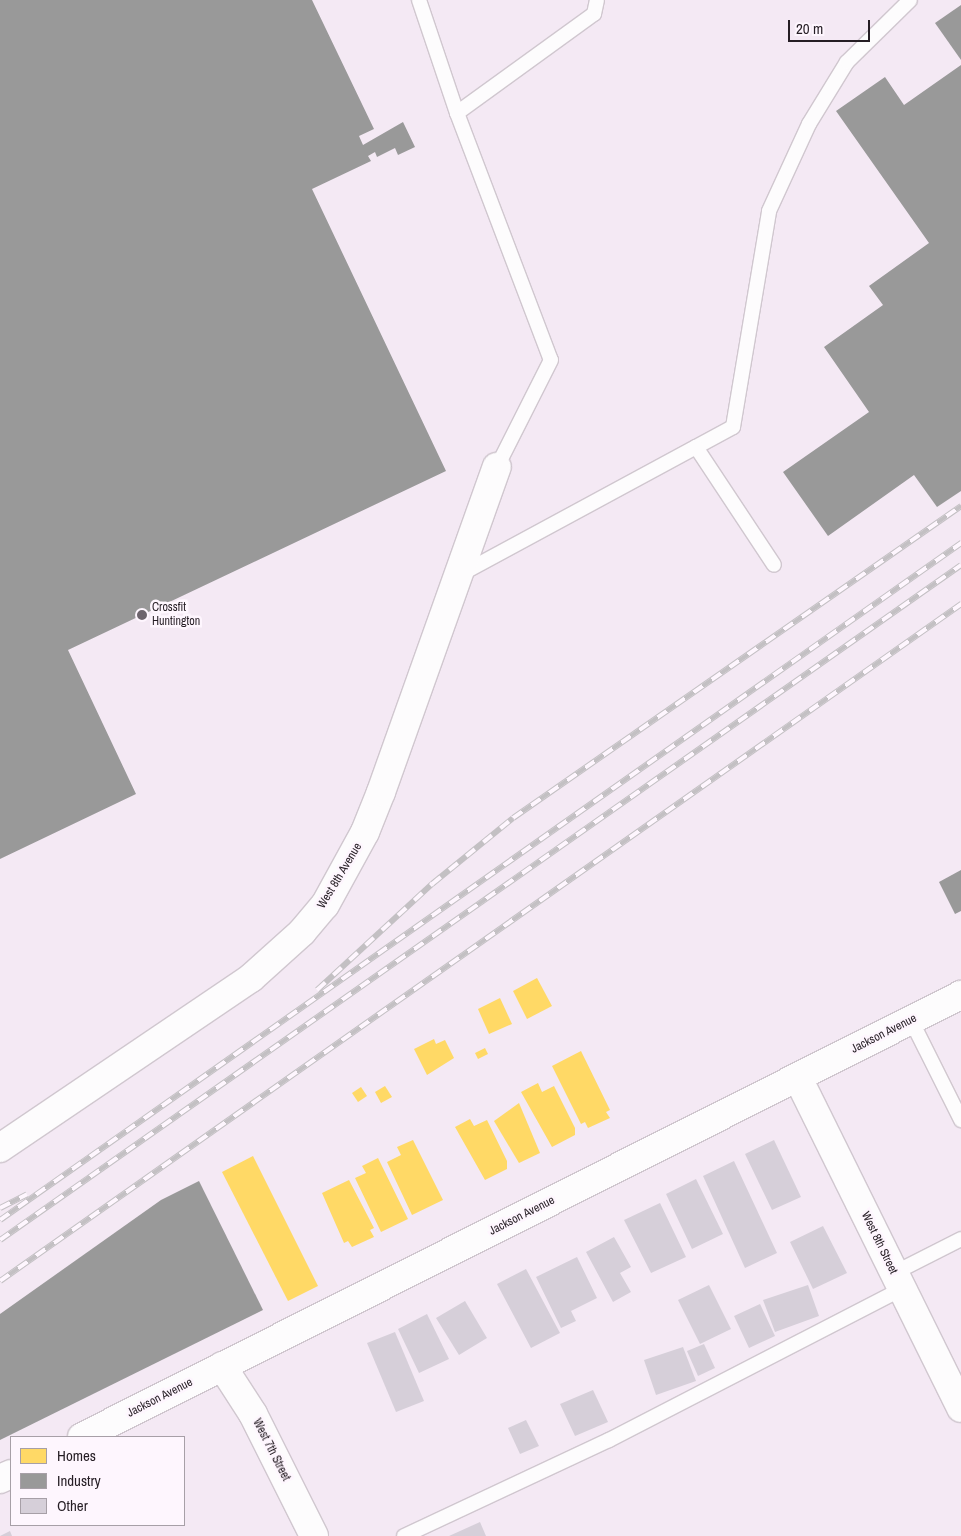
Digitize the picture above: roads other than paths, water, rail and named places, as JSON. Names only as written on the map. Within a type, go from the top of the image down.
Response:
[{"type":"street","name":"West 8th Avenue","points":[[0,1148],[250,978],[325,905],[366,832],[497,467]]},
{"type":"street","name":"Jackson Avenue","points":[[84,1436],[961,995]]},
{"type":"street","name":"West 8th Street","points":[[798,1078],[961,1408]]},
{"type":"street","name":"West 7th Street","points":[[222,1366],[253,1414],[314,1536]]},
{"type":"lane","points":[[420,0],[457,113],[551,360],[497,467]]},
{"type":"lane","points":[[457,113],[594,14],[597,0]]},
{"type":"lane","points":[[460,574],[733,427],[769,210],[809,124],[847,62],[910,0]]},
{"type":"lane","points":[[696,447],[774,565]]},
{"type":"lane","points":[[911,1020],[961,1120]]},
{"type":"lane","points":[[404,1536],[609,1440],[898,1281],[961,1239]]},
{"type":"railway","points":[[317,990],[432,884],[513,818],[961,506]]},
{"type":"railway","points":[[0,1220],[961,543]]},
{"type":"railway","points":[[0,1240],[961,565]]},
{"type":"railway","points":[[0,1281],[961,604]]},
{"type":"railway","points":[[0,1208],[27,1194]]},
{"type":"place","name":"Crossfit Huntington","points":[[142,615]]}]
